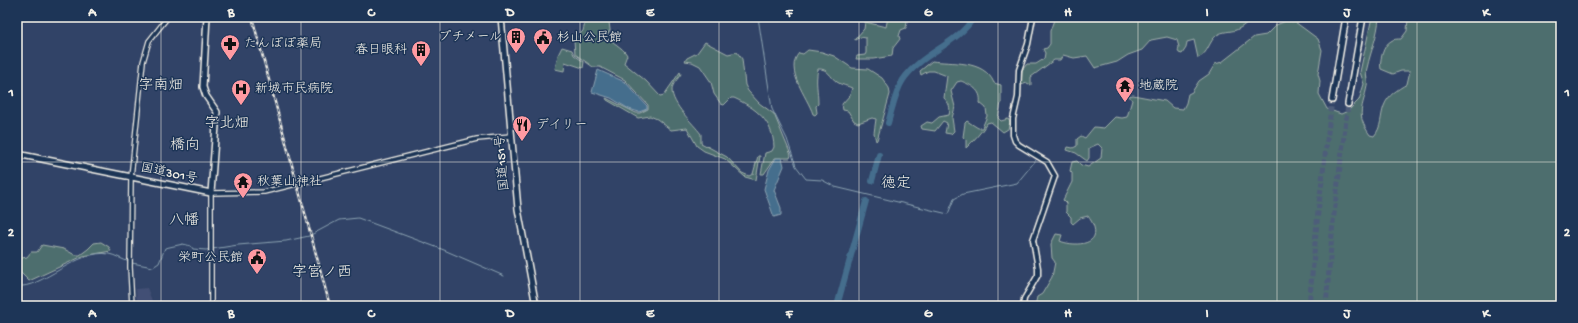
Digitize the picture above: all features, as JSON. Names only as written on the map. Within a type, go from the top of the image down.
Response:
[{"type":"highway","name":"国道301号","points":[[17,154],[211,193],[217,112],[206,96],[203,87],[207,17]]},
{"type":"highway","name":"国道151号","points":[[501,17],[518,208],[536,306]]},
{"type":"highway","points":[[1332,100],[1346,17]]},
{"type":"highway","points":[[1348,104],[1363,17]]},
{"type":"main road","points":[[1023,306],[1024,299],[1038,275],[1033,240],[1055,176],[1047,162],[1015,142],[1013,135],[1013,119],[1018,97],[1019,70],[1028,44],[1033,17]]},
{"type":"street","points":[[132,306],[130,265],[131,177],[145,52],[155,32],[168,17]]},
{"type":"street","points":[[211,306],[211,193],[264,192],[477,139],[511,136]]},
{"type":"shaded area","points":[[598,70],[625,82],[647,106],[647,109],[639,112],[629,109],[611,98],[592,92]]},
{"type":"shaded area","points":[[776,158],[782,158],[784,166],[774,190],[781,208],[781,215],[774,217],[764,189],[769,170]]},
{"type":"shaded area","points":[[147,288],[154,306],[137,306],[136,289]]},
{"type":"green space","points":[[888,17],[903,17],[907,21],[906,28],[901,30],[899,36],[900,39],[893,48],[892,56],[873,59],[856,59],[857,56],[865,55],[866,53],[866,38],[860,37],[855,40],[864,29],[865,22],[886,27]]},
{"type":"green space","points":[[1055,17],[1253,17],[1239,29],[1217,35],[1202,56],[1198,58],[1194,40],[1187,42],[1186,48],[1182,54],[1178,51],[1179,47],[1177,40],[1167,37],[1151,40],[1142,50],[1128,55],[1117,62],[1095,68],[1087,56],[1074,58],[1063,55],[1060,60],[1054,60],[1031,77],[1031,85],[1027,83],[1021,85],[1022,70],[1027,64],[1036,64],[1044,59],[1045,53],[1043,49],[1047,48],[1050,44],[1050,31]]},
{"type":"green space","points":[[1372,17],[1379,17],[1376,36],[1366,70],[1367,86],[1361,116],[1365,128],[1370,135],[1374,136],[1377,133],[1386,102],[1393,93],[1407,84],[1410,71],[1401,71],[1393,74],[1381,69],[1381,58],[1388,43],[1392,40],[1401,39],[1407,31],[1408,17],[1561,17],[1561,306],[1035,306],[1037,297],[1042,294],[1052,277],[1055,262],[1052,258],[1051,244],[1056,234],[1062,235],[1060,241],[1077,244],[1089,242],[1095,234],[1094,226],[1088,216],[1080,218],[1073,224],[1071,222],[1071,217],[1066,212],[1066,203],[1063,200],[1072,182],[1072,173],[1070,171],[1072,162],[1077,161],[1081,165],[1088,167],[1101,158],[1102,148],[1098,144],[1089,148],[1089,158],[1087,161],[1076,153],[1067,150],[1068,147],[1073,148],[1077,146],[1077,139],[1081,136],[1085,138],[1094,127],[1104,128],[1115,117],[1127,117],[1132,100],[1129,96],[1133,95],[1165,101],[1173,108],[1183,109],[1188,94],[1192,92],[1199,81],[1209,74],[1215,64],[1222,62],[1254,37],[1266,35],[1276,25],[1286,21],[1295,22],[1318,39],[1322,50],[1318,74],[1320,81],[1319,94],[1327,109],[1341,114],[1348,111],[1359,100],[1364,84],[1360,72]]},
{"type":"green space","points":[[582,19],[603,19],[609,22],[610,30],[607,35],[627,55],[624,63],[646,81],[660,96],[664,95],[680,72],[681,74],[672,88],[673,96],[679,108],[701,134],[701,143],[727,157],[742,173],[749,176],[753,174],[758,156],[760,156],[756,180],[745,177],[725,159],[704,151],[697,146],[687,128],[671,130],[657,119],[650,116],[638,118],[607,100],[606,98],[636,113],[640,113],[648,109],[648,105],[625,80],[600,67],[593,67],[575,54],[574,40],[583,31],[585,23]]},
{"type":"green space","points":[[705,42],[728,54],[737,52],[742,59],[745,85],[748,91],[759,103],[774,114],[791,155],[790,158],[775,158],[764,174],[761,174],[765,153],[772,151],[774,147],[773,138],[767,123],[756,111],[734,98],[731,98],[724,105],[721,104],[714,94],[711,82],[700,66],[692,62],[685,61],[687,58],[697,53]]},
{"type":"green space","points":[[562,47],[572,50],[574,55],[584,62],[583,68],[565,62],[564,71],[555,69],[558,55]]},
{"type":"green space","points":[[808,50],[834,56],[852,68],[868,69],[882,78],[889,88],[890,94],[876,141],[874,133],[876,119],[872,118],[858,123],[854,121],[848,111],[843,110],[842,104],[850,95],[852,88],[839,83],[827,71],[821,69],[818,69],[817,74],[817,113],[815,115],[813,114],[798,83],[794,67],[795,60],[799,53],[803,54]]},
{"type":"green space","points":[[932,61],[975,66],[989,75],[994,83],[1001,85],[1001,103],[998,118],[1001,121],[1008,119],[1010,122],[1008,129],[1003,132],[991,122],[987,123],[966,148],[966,140],[963,137],[965,123],[967,121],[978,128],[982,128],[987,116],[986,108],[980,103],[978,91],[972,86],[961,81],[957,82],[951,91],[955,107],[952,118],[954,131],[951,134],[945,133],[947,123],[943,121],[935,131],[922,129],[921,126],[927,122],[932,123],[939,117],[949,115],[950,112],[949,105],[944,98],[947,76],[934,71],[928,71],[921,75],[920,71]]},
{"type":"green space","points":[[101,242],[109,247],[111,251],[83,256],[29,281],[17,269],[17,259],[27,257],[31,252],[37,252],[42,245],[64,249],[75,255],[80,255],[94,243]]},
{"type":"waterway","points":[[758,17],[772,109],[787,139],[796,166],[806,179],[822,180],[835,187],[948,214],[954,199],[963,194],[1017,183],[1036,160]]},
{"type":"waterway","points":[[888,123],[894,101],[903,80],[919,63],[958,35],[967,27],[974,17]]},
{"type":"waterway","points":[[872,181],[879,155]]},
{"type":"waterway","points":[[837,306],[866,201]]},
{"type":"waterway","points":[[132,263],[153,267],[159,263],[165,248],[183,244],[191,246],[193,249],[206,250],[238,245],[286,241],[309,236],[339,220],[358,218],[444,250],[504,276]]},
{"type":"waterway","points":[[17,286],[27,286],[85,257],[97,254],[109,254],[129,262]]},
{"type":"tunnel","points":[[1309,306],[1318,212],[1332,100]]},
{"type":"tunnel","points":[[1326,306],[1333,222],[1348,104]]},
{"type":"railway","points":[[252,17],[330,306]]},
{"type":"place","name":"プチメール","points":[[516,54]]},
{"type":"place","name":"杉山公民館","points":[[543,55]]},
{"type":"place","name":"たんぽぽ薬局","points":[[230,61]]},
{"type":"place","name":"春日眼科","points":[[421,67]]},
{"type":"place","name":"地蔵院","points":[[1125,103]]},
{"type":"place","name":"新城市民病院","points":[[241,106]]},
{"type":"place","name":"デイリー","points":[[522,142]]},
{"type":"place","name":"秋葉山神社","points":[[243,199]]},
{"type":"place","name":"栄町公民館","points":[[257,275]]},
{"type":"district","name":"字南畑","points":[[161,86]]},
{"type":"district","name":"字北畑","points":[[227,124]]},
{"type":"district","name":"橋向","points":[[185,146]]},
{"type":"district","name":"徳定","points":[[896,184]]},
{"type":"district","name":"八幡","points":[[184,221]]},
{"type":"district","name":"字宮ノ西","points":[[322,273]]}]
